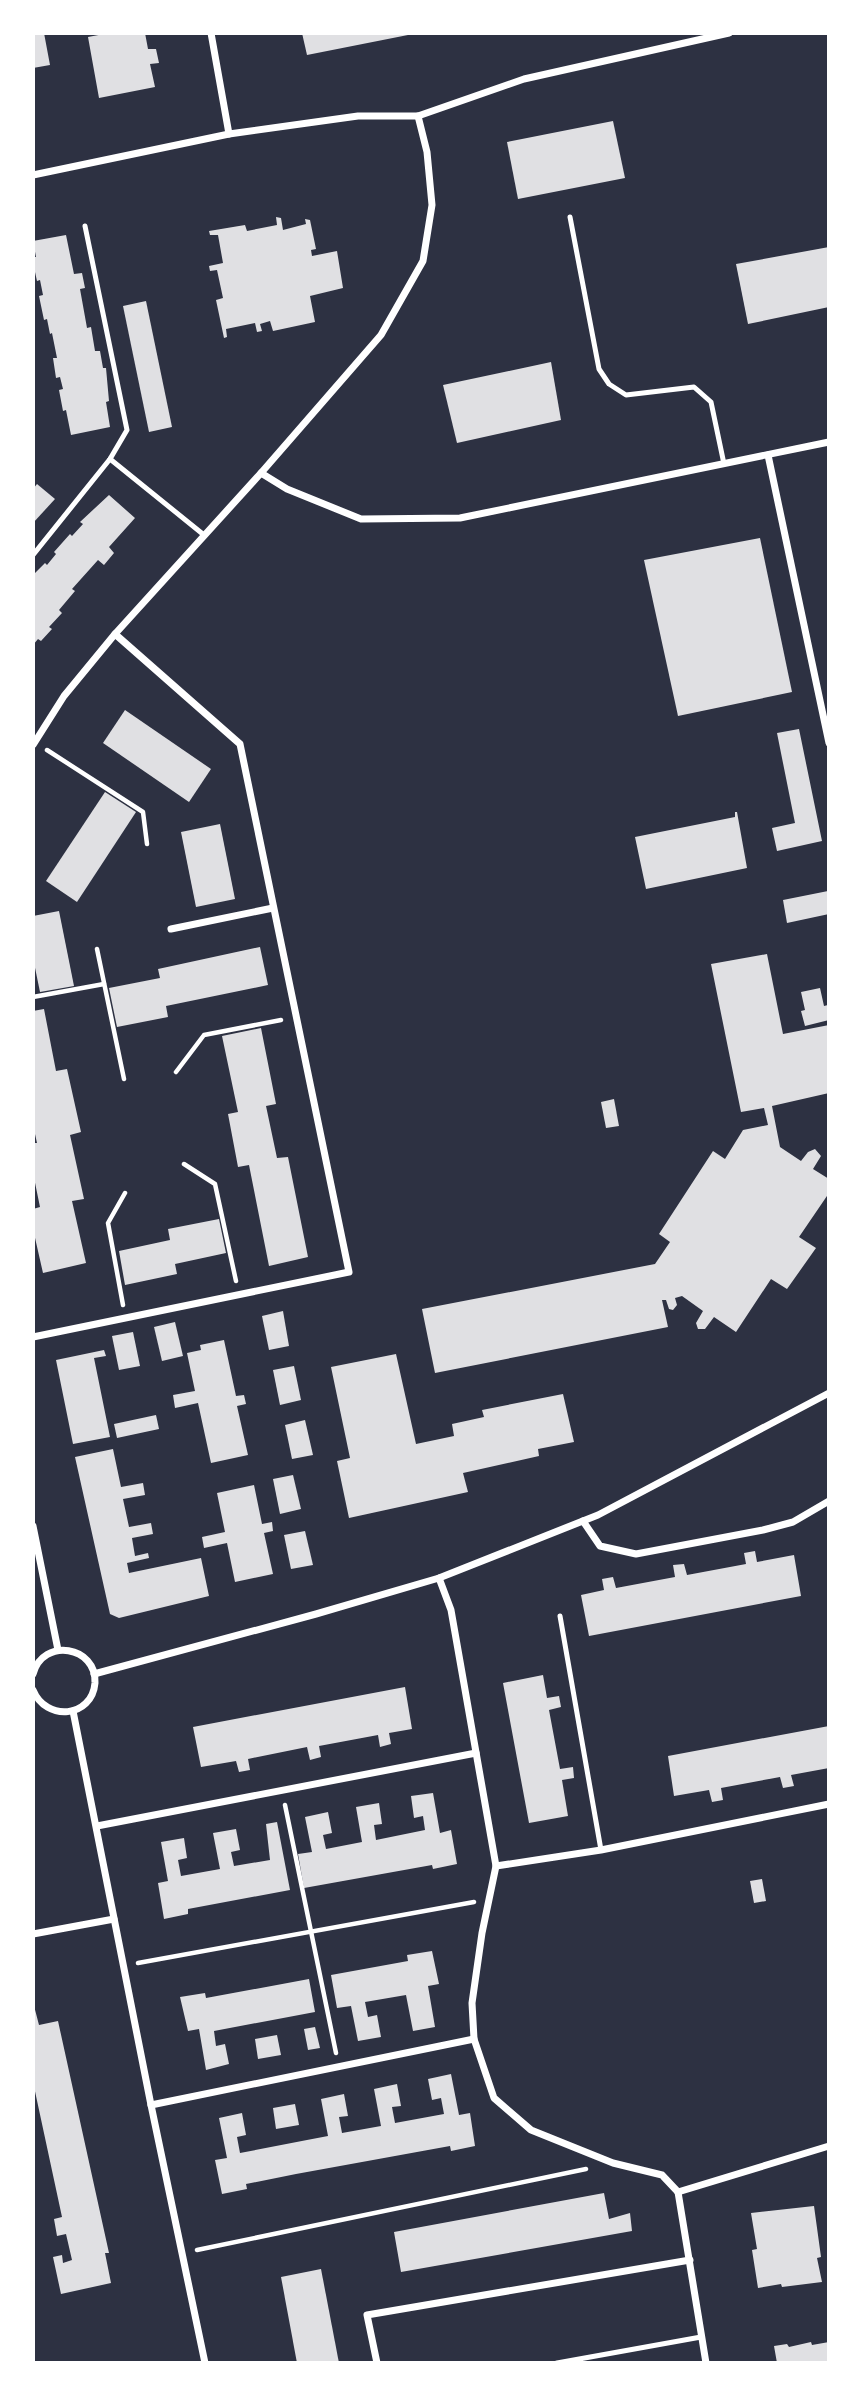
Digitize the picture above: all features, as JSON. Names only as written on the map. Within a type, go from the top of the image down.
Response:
[{"type":"street","points":[[211,33],[229,134]]},
{"type":"street","points":[[33,175],[229,134],[358,116],[418,116],[524,79],[729,33]]},
{"type":"street","points":[[34,743],[37,731],[115,634],[261,473],[380,335],[422,261],[432,205],[427,152],[418,116]]},
{"type":"street","points":[[261,473],[287,489],[361,519],[460,518],[829,442]]},
{"type":"street","points":[[768,455],[829,743]]},
{"type":"street","points":[[33,1337],[349,1272],[240,744],[115,634]]},
{"type":"street","points":[[171,929],[273,908]]},
{"type":"street","points":[[94,1674],[439,1578],[583,1521],[829,1394]]},
{"type":"street","points":[[583,1521],[600,1546],[636,1554],[793,1522],[829,1501]]},
{"type":"street","points":[[33,1526],[58,1650]]},
{"type":"street","points":[[439,1578],[451,1610],[496,1866],[482,1933],[472,2003],[474,2039],[494,2098],[531,2130],[613,2164],[662,2175],[678,2192],[705,2363]]},
{"type":"street","points":[[33,1674],[43,1657],[58,1650],[75,1652],[86,1659],[94,1674],[92,1694],[86,1703],[74,1711],[62,1713],[50,1710],[41,1704],[33,1690]]},
{"type":"street","points":[[74,1711],[151,2105],[205,2363]]},
{"type":"street","points":[[97,1826],[477,1753]]},
{"type":"street","points":[[496,1866],[601,1850],[829,1804]]},
{"type":"street","points":[[33,1934],[114,1919]]},
{"type":"street","points":[[151,2105],[474,2039]]},
{"type":"street","points":[[678,2192],[829,2146]]},
{"type":"street","points":[[377,2363],[367,2315],[690,2260]]},
{"type":"lane","points":[[570,216],[599,369],[609,384],[626,395],[694,387],[711,402],[724,464]]},
{"type":"lane","points":[[33,555],[110,459],[127,430],[85,226]]},
{"type":"lane","points":[[110,459],[204,535]]},
{"type":"lane","points":[[560,1616],[601,1850]]},
{"type":"lane","points":[[557,2363],[701,2337]]},
{"type":"path","points":[[34,743],[143,812],[147,844]]},
{"type":"path","points":[[97,949],[124,1079]]},
{"type":"path","points":[[33,997],[104,984]]},
{"type":"path","points":[[176,1072],[204,1035],[296,1017]]},
{"type":"path","points":[[184,1164],[215,1184],[239,1294]]},
{"type":"path","points":[[125,1193],[108,1223],[125,1318]]},
{"type":"path","points":[[282,1790],[339,2068]]},
{"type":"path","points":[[123,1965],[489,1899]]},
{"type":"path","points":[[183,2253],[613,2164]]},
{"type":"building","points":[[33,33],[44,33],[50,65],[33,68]]},
{"type":"building","points":[[109,33],[145,33],[148,49],[156,49],[159,63],[150,64],[155,87],[99,98],[88,37]]},
{"type":"building","points":[[302,33],[413,33],[413,34],[307,55]]},
{"type":"building","points":[[613,121],[625,178],[518,199],[507,142]]},
{"type":"building","points":[[276,217],[281,218],[283,230],[306,224],[305,219],[310,220],[316,249],[311,250],[312,256],[337,251],[343,288],[310,296],[315,322],[273,331],[270,321],[260,324],[262,331],[257,332],[255,323],[226,329],[227,337],[224,338],[216,300],[223,298],[217,270],[210,271],[209,266],[223,263],[218,235],[210,235],[209,231],[245,225],[247,231],[277,225]]},
{"type":"building","points":[[66,235],[74,274],[82,273],[85,288],[80,289],[87,328],[91,327],[95,351],[100,351],[103,368],[106,368],[109,401],[106,402],[110,427],[71,435],[59,390],[63,389],[60,377],[56,378],[53,358],[57,358],[52,333],[50,334],[47,319],[44,320],[39,296],[43,295],[33,263],[33,257],[36,257],[33,241]]},
{"type":"building","points":[[829,247],[829,307],[748,324],[736,264]]},
{"type":"building","points":[[146,301],[172,427],[149,432],[123,306]]},
{"type":"building","points":[[551,362],[561,420],[457,443],[443,385]]},
{"type":"building","points":[[37,484],[55,499],[33,523],[33,489]]},
{"type":"building","points":[[109,495],[135,518],[109,547],[114,553],[104,565],[98,560],[72,589],[75,591],[59,610],[62,613],[49,627],[52,629],[33,645],[33,575],[45,563],[47,565],[56,554],[54,552],[83,524],[80,522]]},
{"type":"building","points":[[760,538],[792,692],[678,716],[644,560]]},
{"type":"building","points":[[125,710],[211,769],[189,802],[103,743]]},
{"type":"building","points":[[799,729],[822,841],[777,851],[772,828],[795,823],[777,733]]},
{"type":"building","points":[[105,792],[136,812],[77,902],[46,881]]},
{"type":"building","points":[[735,812],[747,868],[646,889],[635,837],[735,817]]},
{"type":"building","points":[[220,824],[235,899],[196,907],[181,832]]},
{"type":"building","points":[[828,891],[829,914],[787,923],[783,900]]},
{"type":"building","points":[[59,911],[74,986],[40,992],[33,958],[33,916]]},
{"type":"building","points":[[260,947],[268,985],[166,1006],[168,1017],[117,1027],[109,988],[160,978],[158,969]]},
{"type":"building","points":[[767,954],[783,1034],[829,1025],[829,1093],[772,1106],[780,1147],[801,1161],[808,1152],[815,1149],[821,1156],[813,1169],[829,1179],[829,1193],[799,1237],[816,1248],[787,1289],[771,1279],[736,1332],[714,1317],[705,1329],[698,1329],[696,1323],[703,1311],[682,1296],[675,1298],[677,1305],[673,1310],[669,1309],[666,1300],[662,1300],[668,1327],[435,1373],[422,1309],[655,1264],[670,1242],[659,1234],[713,1151],[725,1159],[743,1130],[768,1125],[764,1108],[741,1112],[711,964]]},
{"type":"building","points":[[820,988],[824,1006],[828,1005],[829,1020],[805,1026],[801,1011],[805,1010],[801,992]]},
{"type":"building","points":[[44,1009],[56,1071],[67,1069],[81,1132],[70,1135],[84,1199],[72,1201],[86,1263],[43,1273],[33,1229],[33,1209],[40,1207],[33,1173],[33,1143],[37,1143],[33,1125],[33,1011]]},
{"type":"building","points":[[261,1028],[276,1104],[266,1106],[277,1158],[288,1157],[308,1257],[269,1266],[249,1165],[238,1167],[228,1114],[238,1112],[222,1036]]},
{"type":"building","points":[[614,1099],[619,1126],[606,1128],[601,1102]]},
{"type":"building","points":[[219,1219],[226,1253],[175,1264],[177,1274],[125,1285],[119,1251],[170,1240],[168,1229]]},
{"type":"building","points":[[283,1311],[289,1346],[269,1350],[262,1316]]},
{"type":"building","points":[[175,1322],[183,1356],[162,1361],[154,1327]]},
{"type":"building","points":[[133,1332],[140,1366],[119,1370],[112,1336]]},
{"type":"building","points":[[224,1340],[236,1396],[244,1395],[246,1404],[237,1406],[248,1455],[211,1463],[198,1403],[175,1408],[173,1395],[195,1391],[187,1353],[201,1350],[200,1345]]},
{"type":"building","points":[[104,1350],[106,1356],[94,1358],[110,1437],[73,1444],[56,1360]]},
{"type":"building","points":[[396,1354],[416,1444],[454,1436],[452,1424],[484,1417],[482,1410],[563,1394],[574,1442],[538,1449],[539,1456],[463,1473],[468,1492],[349,1518],[337,1461],[350,1458],[331,1367]]},
{"type":"building","points":[[294,1366],[301,1400],[280,1405],[273,1370]]},
{"type":"building","points":[[156,1415],[159,1429],[117,1438],[114,1424]]},
{"type":"building","points":[[305,1420],[313,1455],[292,1459],[285,1425]]},
{"type":"building","points":[[113,1449],[121,1487],[143,1483],[145,1495],[123,1499],[129,1527],[151,1523],[153,1534],[132,1538],[135,1556],[148,1553],[149,1558],[127,1563],[129,1573],[201,1558],[209,1596],[119,1618],[110,1614],[75,1457]]},
{"type":"building","points":[[293,1475],[301,1509],[280,1514],[273,1479]]},
{"type":"building","points":[[254,1485],[262,1524],[272,1522],[273,1531],[264,1533],[273,1574],[235,1582],[227,1543],[204,1548],[202,1537],[225,1532],[217,1493]]},
{"type":"building","points":[[305,1531],[313,1565],[291,1569],[284,1535]]},
{"type":"building","points":[[755,1551],[757,1562],[794,1555],[801,1596],[589,1636],[581,1595],[604,1590],[602,1579],[613,1577],[616,1588],[675,1577],[673,1565],[684,1564],[687,1575],[746,1564],[744,1553]]},
{"type":"building","points":[[543,1675],[547,1698],[559,1696],[561,1707],[549,1710],[560,1769],[573,1767],[574,1778],[562,1780],[568,1816],[529,1823],[503,1683]]},
{"type":"building","points":[[405,1687],[412,1729],[389,1733],[391,1744],[380,1747],[378,1735],[319,1746],[321,1757],[310,1760],[307,1747],[248,1759],[250,1770],[239,1772],[236,1761],[201,1767],[193,1727]]},
{"type":"building","points":[[829,1726],[829,1768],[791,1775],[794,1786],[783,1788],[780,1777],[721,1788],[723,1800],[712,1802],[709,1790],[674,1796],[668,1756]]},
{"type":"building","points":[[433,1793],[440,1833],[451,1830],[457,1864],[433,1869],[432,1865],[304,1888],[298,1854],[312,1852],[305,1817],[328,1812],[332,1833],[323,1835],[326,1849],[362,1842],[356,1807],[379,1803],[382,1824],[374,1825],[376,1840],[425,1830],[423,1816],[414,1818],[411,1796]]},
{"type":"building","points":[[277,1822],[290,1890],[188,1909],[188,1914],[164,1919],[158,1883],[168,1881],[161,1842],[184,1838],[187,1858],[178,1860],[181,1876],[220,1869],[213,1833],[236,1829],[240,1850],[231,1852],[234,1866],[270,1860],[266,1824]]},
{"type":"building","points":[[762,1879],[766,1901],[754,1903],[750,1881]]},
{"type":"building","points":[[432,1951],[439,1984],[428,1986],[435,2027],[413,2031],[406,1995],[365,2002],[368,2017],[377,2015],[381,2037],[358,2041],[351,2006],[337,2008],[331,1975],[408,1961],[407,1955]]},
{"type":"building","points":[[309,1979],[315,2012],[214,2031],[216,2046],[225,2044],[229,2064],[206,2070],[199,2029],[188,2031],[180,1997],[205,1993],[206,1998]]},
{"type":"building","points":[[33,2002],[39,2025],[58,2021],[109,2253],[105,2253],[111,2283],[61,2294],[53,2257],[62,2255],[63,2263],[72,2260],[66,2234],[57,2236],[54,2219],[62,2217],[33,2082]]},
{"type":"building","points":[[315,2027],[320,2048],[308,2050],[304,2029]]},
{"type":"building","points":[[277,2035],[281,2055],[258,2059],[255,2039]]},
{"type":"building","points":[[451,2074],[459,2115],[470,2113],[475,2146],[451,2151],[450,2146],[296,2174],[246,2184],[247,2189],[222,2194],[215,2160],[227,2158],[219,2118],[242,2113],[246,2135],[237,2137],[240,2153],[328,2136],[321,2099],[344,2094],[348,2116],[339,2117],[342,2133],[381,2126],[374,2089],[397,2084],[401,2106],[392,2107],[395,2123],[444,2114],[441,2098],[432,2100],[428,2079]]},
{"type":"building","points":[[295,2104],[299,2125],[276,2129],[273,2108]]},
{"type":"building","points":[[604,2193],[609,2219],[630,2213],[632,2231],[401,2272],[394,2232]]},
{"type":"building","points":[[814,2206],[821,2257],[817,2258],[822,2282],[758,2288],[752,2250],[757,2249],[751,2213]]},
{"type":"building","points":[[321,2269],[339,2363],[297,2363],[281,2277]]},
{"type":"building","points":[[811,2342],[812,2345],[829,2342],[829,2363],[777,2363],[774,2346],[787,2344],[789,2347]]}]
